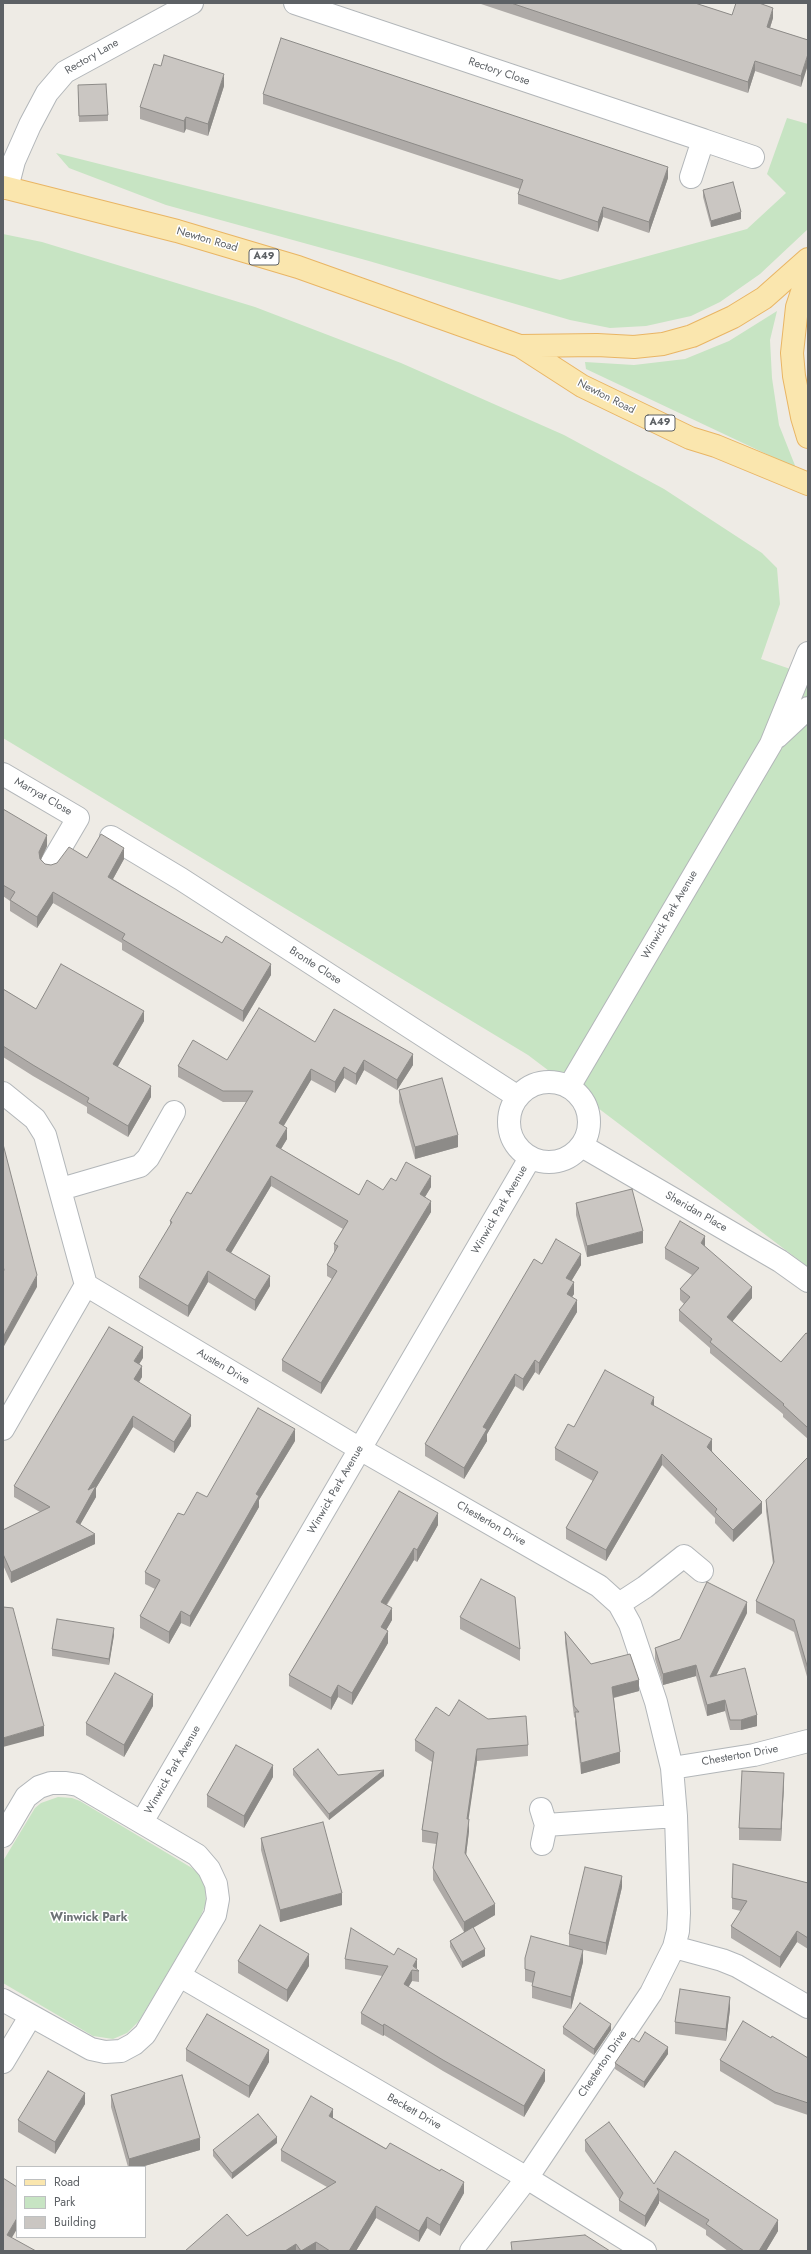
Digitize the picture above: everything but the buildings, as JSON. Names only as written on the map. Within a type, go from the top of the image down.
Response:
[{"type":"main road","name":"Newton Road","points":[[5,188],[177,231],[298,267],[520,346],[582,386],[670,428],[808,484]]},
{"type":"main road","name":"Newton Road","points":[[520,346],[597,345],[634,347],[663,344],[692,336],[733,318],[764,298],[808,259]]},
{"type":"main road","points":[[808,274],[797,308],[792,353],[795,383],[808,437]]},
{"type":"street","name":"Rectory Lane","points":[[5,188],[14,162],[30,125],[47,93],[65,72],[192,3]]},
{"type":"street","name":"Rectory Close","points":[[294,3],[753,157]]},
{"type":"street","points":[[691,177],[703,140]]},
{"type":"street","name":"Winwick Park Avenue","points":[[569,1087],[771,744],[808,653]]},
{"type":"street","name":"Winwick Park Avenue","points":[[771,744],[808,708]]},
{"type":"street","name":"Marryat Close","points":[[3,774],[78,818],[52,864]]},
{"type":"street","name":"Bronte Close","points":[[111,837],[181,879],[518,1097]]},
{"type":"street","points":[[558,1083],[569,1087],[580,1096],[586,1107],[589,1120],[588,1133],[582,1146],[564,1160],[553,1163],[530,1158],[513,1141],[510,1130],[509,1118],[512,1107],[518,1097],[536,1084],[558,1083]]},
{"type":"street","points":[[3,1093],[35,1118],[45,1135],[86,1285],[3,1430]]},
{"type":"street","points":[[61,1189],[140,1166],[148,1158],[174,1112]]},
{"type":"street","name":"Sheridan Place","points":[[582,1146],[780,1261],[808,1282]]},
{"type":"street","name":"Winwick Park Avenue","points":[[142,1822],[530,1158]]},
{"type":"street","name":"Austen Drive","points":[[86,1285],[360,1449]]},
{"type":"street","name":"Chesterton Drive","points":[[360,1449],[589,1580],[618,1604],[630,1624],[656,1702],[672,1768],[676,1816],[679,1913],[674,1947],[651,1993],[527,2178],[471,2251]]},
{"type":"street","points":[[618,1604],[645,1587],[679,1548],[702,1571]]},
{"type":"street","name":"Chesterton Drive","points":[[672,1768],[754,1755],[808,1741]]},
{"type":"street","name":"Winwick Park Avenue","points":[[3,1836],[26,1797],[39,1787],[51,1783],[66,1783],[78,1786],[198,1855],[209,1869],[216,1884],[218,1899],[215,1915],[145,2034],[134,2044],[120,2051],[105,2052],[91,2049],[30,2017],[3,2000]]},
{"type":"street","points":[[543,1826],[676,1816]]},
{"type":"street","points":[[674,1947],[708,1956],[737,1966],[808,2007]]},
{"type":"street","name":"Beckett Drive","points":[[180,1976],[527,2178],[645,2251]]},
{"type":"street","points":[[3,2062],[30,2017]]},
{"type":"green space","points":[[787,118],[808,124],[808,229],[760,274],[720,302],[691,316],[646,326],[610,328],[570,320],[369,261],[166,205],[69,168],[56,153],[560,280],[747,229],[786,193],[767,174]]},
{"type":"green space","points":[[3,234],[42,242],[255,307],[401,363],[564,435],[664,489],[762,553],[777,568],[780,604],[761,659],[808,675],[808,1267],[528,1055],[3,738]]},
{"type":"green space","points":[[777,311],[770,340],[772,378],[779,425],[796,468],[586,369],[585,362],[634,365],[685,359],[729,341]]},
{"type":"green space","points":[[58,1797],[72,1798],[80,1801],[192,1868],[199,1874],[205,1888],[206,1903],[200,1918],[139,2021],[127,2033],[113,2039],[93,2036],[3,1983],[3,1861],[35,1808],[41,1803]]},
{"type":"district","name":"Winwick Park","points":[[89,1918]]}]
